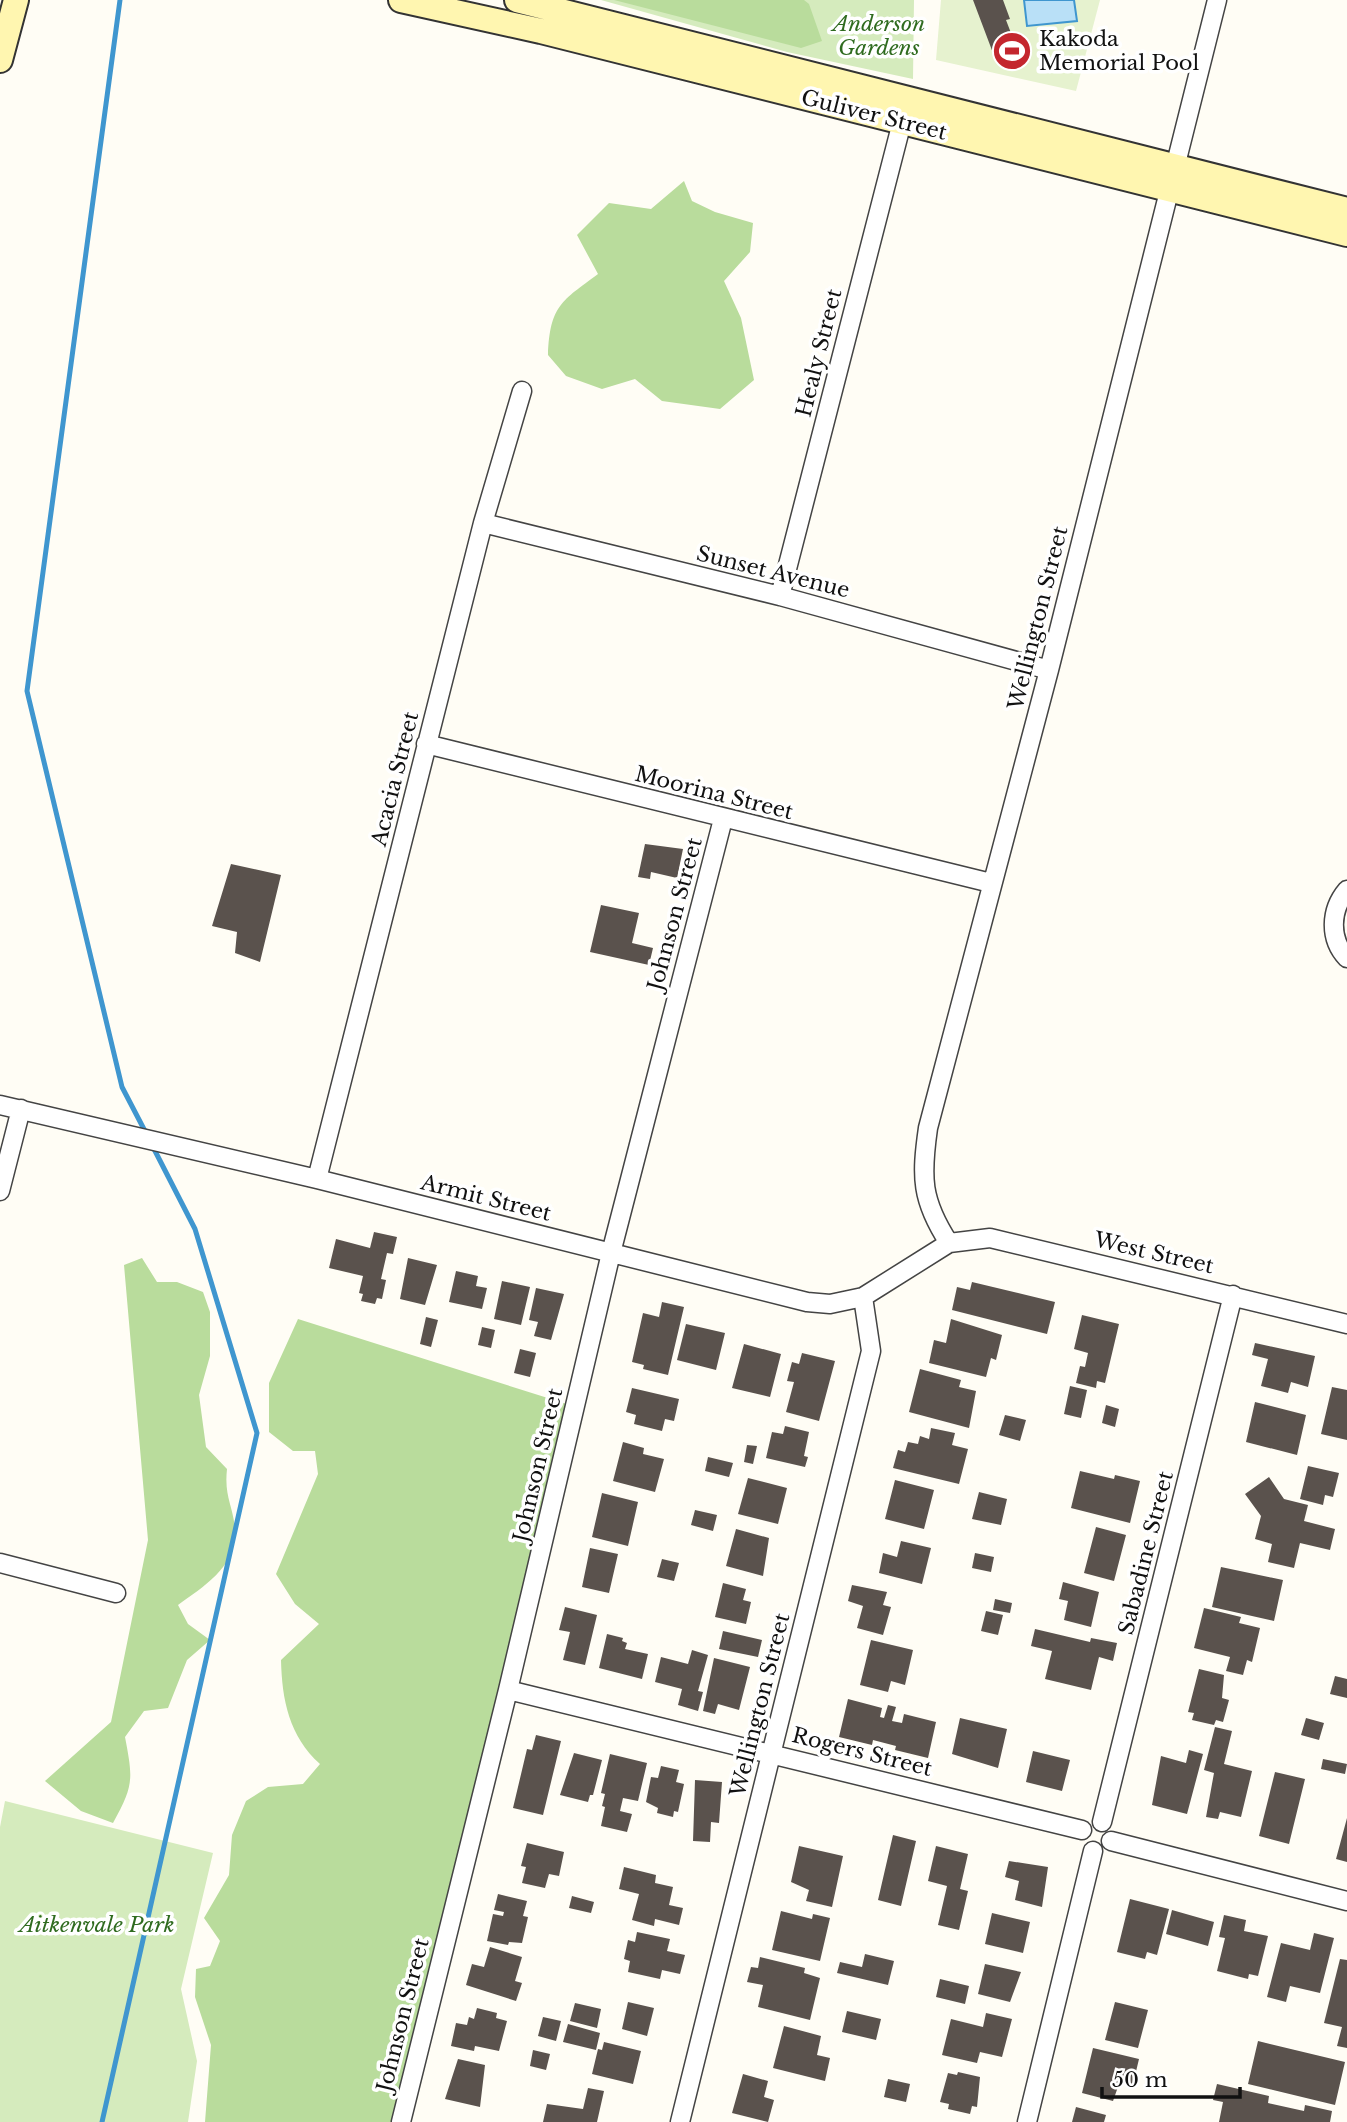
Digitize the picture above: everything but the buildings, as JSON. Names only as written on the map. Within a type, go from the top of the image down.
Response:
[{"type":"main road","points":[[0,60],[16,0]]},
{"type":"main road","name":"Guliver Street","points":[[401,0],[541,31],[902,121],[1347,210]]},
{"type":"main road","name":"Guliver Street","points":[[517,0],[1172,177],[1347,234]]},
{"type":"street","name":"Wellington Street","points":[[949,1243],[934,1219],[923,1190],[923,1162],[928,1128],[1049,670],[1217,0]]},
{"type":"street","name":"Healy Street","points":[[780,596],[902,121]]},
{"type":"street","name":"Acacia Street","points":[[317,1179],[483,523],[522,391]]},
{"type":"street","name":"Sunset Avenue","points":[[483,523],[780,596],[1049,670]]},
{"type":"street","name":"Moorina Street","points":[[426,744],[991,883]]},
{"type":"street","name":"Johnson Street","points":[[401,2122],[508,1690],[611,1253],[723,819]]},
{"type":"street","points":[[1347,890],[1337,905],[1334,931],[1347,958]]},
{"type":"street","name":"Armit Street","points":[[0,1105],[317,1179],[807,1302],[830,1304],[863,1297],[949,1243]]},
{"type":"street","points":[[0,1191],[21,1109]]},
{"type":"street","name":"West Street","points":[[949,1243],[990,1238],[1347,1324]]},
{"type":"street","name":"Sabadine Street","points":[[1102,1822],[1233,1295]]},
{"type":"street","name":"Wellington Street","points":[[680,2122],[871,1351],[863,1297]]},
{"type":"street","points":[[0,1563],[116,1593]]},
{"type":"street","name":"Rogers Street","points":[[508,1690],[1082,1830]]},
{"type":"street","points":[[1090,1822],[1102,1822],[1111,1832],[1111,1840],[1102,1850],[1093,1851],[1084,1845],[1082,1830],[1090,1822]]},
{"type":"street","points":[[1111,1840],[1347,1901]]},
{"type":"street","points":[[1027,2122],[1093,1851]]},
{"type":"green space","name":"Anderson Gardens","points":[[601,0],[914,0],[913,79],[787,52]]},
{"type":"green space","points":[[614,0],[804,0],[809,4],[822,41],[801,48]]},
{"type":"green space","name":"Kakoda Memorial Pool","points":[[941,0],[1100,0],[1076,91],[936,60]]},
{"type":"green space","points":[[684,181],[692,201],[715,212],[753,223],[750,252],[724,281],[741,318],[754,380],[720,409],[662,401],[635,379],[602,389],[566,376],[548,355],[552,325],[560,306],[598,274],[577,235],[609,203],[651,209]]},
{"type":"green space","points":[[142,1258],[157,1282],[177,1282],[203,1292],[210,1312],[210,1356],[199,1395],[206,1447],[227,1469],[227,1487],[235,1529],[231,1554],[225,1565],[208,1583],[178,1605],[188,1624],[210,1640],[187,1660],[168,1708],[144,1711],[125,1737],[130,1782],[113,1823],[81,1811],[45,1781],[111,1722],[148,1540],[124,1265]]},
{"type":"green space","points":[[298,1319],[570,1405],[392,2122],[205,2122],[211,2045],[195,1997],[196,1969],[210,1966],[220,1941],[204,1918],[229,1875],[232,1835],[246,1801],[268,1787],[303,1784],[320,1764],[301,1742],[289,1716],[283,1689],[281,1660],[319,1624],[295,1604],[276,1574],[318,1474],[315,1451],[293,1451],[269,1432],[269,1383]]},
{"type":"green space","name":"Aitkenvale Park","points":[[5,1801],[213,1853],[181,1989],[197,2061],[188,2122],[0,2122],[0,1827]]},
{"type":"water","points":[[1024,0],[1074,0],[1077,21],[1027,26]]},
{"type":"waterway","points":[[120,0],[27,691],[122,1087],[147,1135]]},
{"type":"waterway","points":[[102,2122],[257,1433],[195,1229],[153,1147]]},
{"type":"place","name":"Kakoda Memorial Pool","points":[[1012,51]]}]
